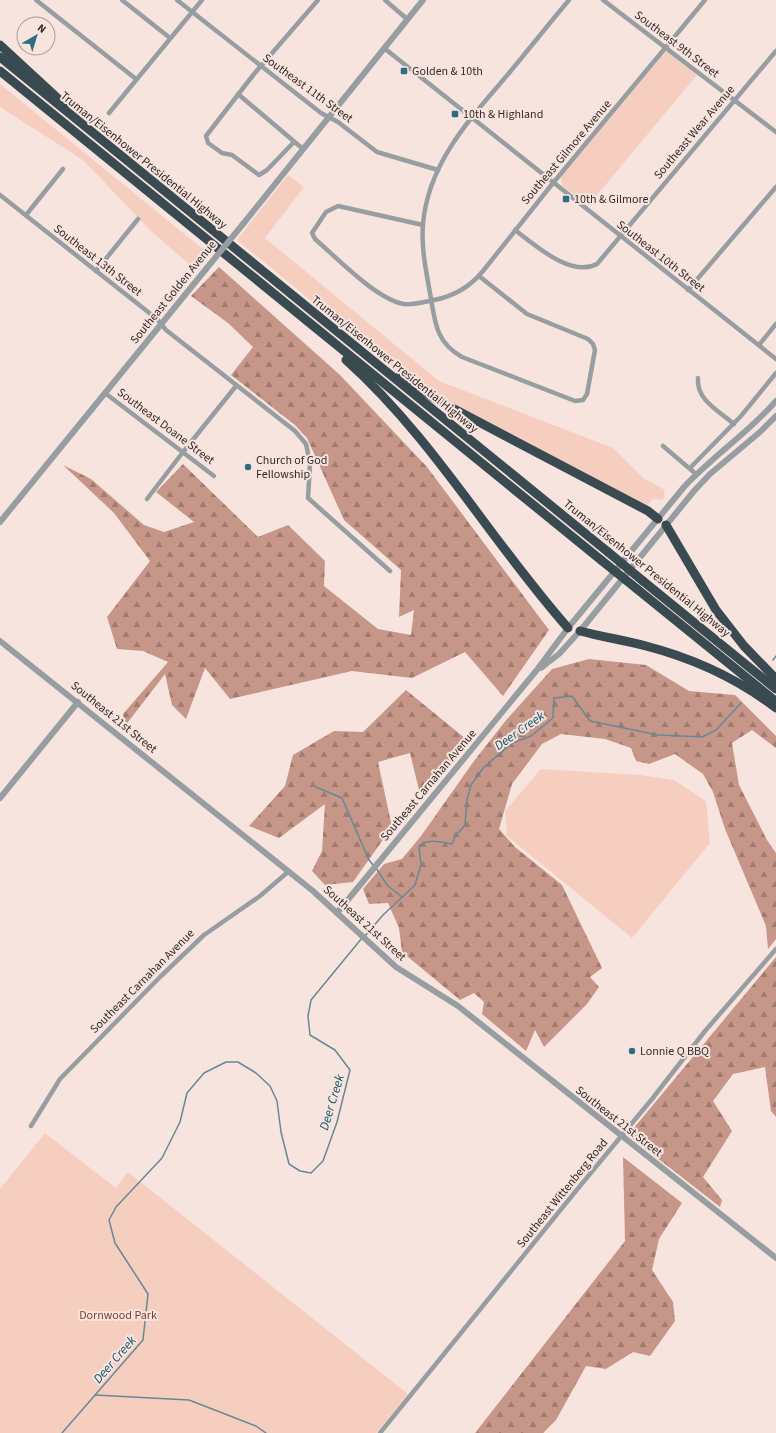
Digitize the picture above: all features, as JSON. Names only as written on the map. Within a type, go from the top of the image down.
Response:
[{"type":"highway","points":[[0,45],[31,75],[83,120],[111,149]]},
{"type":"highway","name":"Truman/Eisenhower Presidential Highway","points":[[0,57],[111,149],[776,688]]},
{"type":"highway","name":"Truman/Eisenhower Presidential Highway","points":[[1,72],[776,702]]},
{"type":"highway","points":[[289,306],[323,341],[371,383],[402,416],[568,628]]},
{"type":"highway","points":[[346,340],[407,382],[439,401],[648,511],[658,518]]},
{"type":"highway","points":[[666,526],[716,610],[744,646],[776,679]]},
{"type":"highway","points":[[580,631],[645,646],[698,664],[729,679],[776,708]]},
{"type":"street","points":[[122,0],[170,38]]},
{"type":"street","name":"Southeast 11th Street","points":[[177,0],[329,118],[338,122],[377,152],[438,170]]},
{"type":"street","points":[[109,113],[202,0]]},
{"type":"street","points":[[294,142],[267,170],[259,175],[232,155],[222,153],[208,143],[206,136],[238,94],[318,0]]},
{"type":"street","points":[[385,0],[407,19]]},
{"type":"street","name":"Southeast Golden Avenue","points":[[0,522],[304,149],[423,0]]},
{"type":"street","points":[[479,276],[527,314],[588,339],[593,344],[595,350],[587,394],[583,400],[575,401],[456,354],[446,345],[438,333],[424,259],[423,225],[427,200],[438,170],[452,143],[471,118],[570,0]]},
{"type":"street","name":"Southeast 9th Street","points":[[603,0],[776,132]]},
{"type":"street","name":"Southeast Gilmore Avenue","points":[[423,225],[338,206],[326,212],[313,230],[312,235],[385,298],[404,304],[431,300],[459,292],[479,276],[553,182],[705,0]]},
{"type":"street","points":[[39,1],[136,79]]},
{"type":"street","name":"Southeast 10th Street","points":[[384,48],[776,359]]},
{"type":"street","name":"Southeast Wear Avenue","points":[[515,230],[551,257],[583,268],[597,264],[776,51]]},
{"type":"street","points":[[238,94],[304,149]]},
{"type":"street","points":[[26,215],[64,169]]},
{"type":"street","points":[[688,290],[776,187]]},
{"type":"street","name":"Southeast 13th Street","points":[[0,195],[96,271],[236,386],[295,431],[306,444],[310,463],[308,498],[390,571]]},
{"type":"street","points":[[96,271],[138,219]]},
{"type":"street","points":[[759,345],[776,324]]},
{"type":"street","points":[[690,468],[734,424],[776,373]]},
{"type":"street","points":[[698,378],[699,390],[703,397],[734,424]]},
{"type":"street","points":[[147,499],[182,452],[236,386]]},
{"type":"street","name":"Southeast Doane Street","points":[[105,393],[214,476]]},
{"type":"street","name":"Southeast Carnahan Avenue","points":[[337,913],[536,671],[568,628],[658,518],[696,474],[752,426],[776,401]]},
{"type":"street","name":"Southeast Carnahan Avenue","points":[[536,671],[559,654],[580,631],[710,474],[760,432],[776,416]]},
{"type":"street","points":[[663,446],[696,474]]},
{"type":"street","points":[[658,518],[666,526]]},
{"type":"street","points":[[568,628],[580,631]]},
{"type":"street","name":"Southeast 21st Street","points":[[0,641],[289,871],[396,967],[458,1006],[776,1258]]},
{"type":"street","points":[[0,798],[78,702]]},
{"type":"street","name":"Southeast Carnahan Avenue","points":[[31,1126],[60,1079],[160,977],[204,936],[260,896],[289,871]]},
{"type":"street","name":"Southeast Wittenberg Road","points":[[380,1433],[652,1099],[705,1031],[776,949]]},
{"type":"green space","points":[[664,52],[667,52],[697,75],[588,206],[562,185],[561,177]]},
{"type":"green space","points":[[0,84],[209,254],[201,266],[190,265],[151,231],[83,160],[0,107]]},
{"type":"green space","points":[[288,175],[304,187],[265,238],[439,381],[613,448],[643,478],[665,490],[663,500],[653,499],[647,506],[417,384],[392,367],[237,240]]},
{"type":"green space","points":[[219,267],[340,375],[427,467],[549,630],[503,696],[465,652],[412,678],[352,671],[230,699],[205,668],[186,719],[172,705],[165,674],[125,726],[123,714],[168,662],[143,651],[117,649],[107,617],[150,561],[114,513],[63,465],[91,479],[144,525],[164,532],[194,522],[156,492],[183,464],[258,537],[288,525],[325,561],[324,586],[378,629],[411,635],[414,610],[399,617],[401,570],[344,520],[307,438],[295,425],[231,375],[253,347],[228,323],[191,296]]},
{"type":"green space","points":[[589,659],[646,665],[689,691],[735,695],[776,736],[776,748],[752,730],[732,743],[739,785],[767,840],[776,853],[776,939],[768,949],[766,926],[725,829],[713,792],[703,774],[675,754],[649,764],[636,761],[631,748],[605,739],[561,734],[542,744],[512,784],[499,829],[515,847],[562,885],[602,968],[590,977],[599,987],[587,1004],[544,1047],[535,1030],[526,1051],[482,1014],[484,1002],[474,993],[460,1000],[402,952],[399,928],[388,903],[369,904],[363,889],[384,864],[402,859],[421,836],[474,761],[507,719],[552,669]]},
{"type":"green space","points":[[406,690],[466,739],[425,796],[419,790],[410,753],[378,762],[392,827],[353,882],[325,885],[312,871],[322,851],[325,804],[279,838],[249,826],[285,786],[293,755],[334,731],[363,732]]},
{"type":"green space","points":[[541,769],[640,775],[674,780],[706,801],[710,843],[632,938],[507,836],[505,811]]},
{"type":"green space","points":[[776,957],[776,1117],[771,1111],[765,1067],[733,1074],[713,1101],[732,1131],[703,1177],[722,1200],[720,1207],[628,1135]]},
{"type":"green space","name":"Dornwood Park","points":[[45,1133],[116,1188],[128,1172],[408,1394],[376,1433],[0,1433],[0,1189]]},
{"type":"green space","points":[[623,1157],[682,1203],[659,1239],[652,1270],[673,1302],[675,1321],[650,1356],[633,1352],[606,1369],[586,1366],[556,1420],[543,1433],[475,1433],[625,1241]]},
{"type":"waterway","name":"Deer Creek","points":[[773,660],[776,656]]},
{"type":"waterway","name":"Deer Creek","points":[[365,936],[383,915],[415,885],[421,865],[419,846],[431,841],[452,844],[455,837],[465,825],[467,800],[471,785],[484,767],[512,743],[531,736],[553,718],[554,698],[572,696],[590,721],[658,735],[702,737],[716,730],[741,703]]},
{"type":"waterway","points":[[316,787],[342,798],[369,860],[373,865]]},
{"type":"waterway","points":[[376,868],[387,885],[402,897]]},
{"type":"waterway","name":"Deer Creek","points":[[62,1433],[143,1340],[148,1294],[115,1243],[109,1220],[116,1207],[162,1158],[180,1122],[187,1093],[204,1073],[226,1062],[238,1062],[256,1073],[270,1086],[277,1101],[281,1132],[289,1164],[300,1171],[311,1173],[323,1161],[337,1122],[350,1070],[335,1050],[310,1035],[308,1016],[311,1000],[362,938]]},
{"type":"waterway","points":[[95,1395],[189,1400],[256,1426],[266,1433]]},
{"type":"place","name":"Golden & 10th","points":[[404,71]]},
{"type":"place","name":"10th & Highland","points":[[455,114]]},
{"type":"place","name":"10th & Gilmore","points":[[566,199]]},
{"type":"place","name":"Church of God Fellowship","points":[[248,467]]},
{"type":"place","name":"Lonnie Q BBQ","points":[[632,1051]]}]
